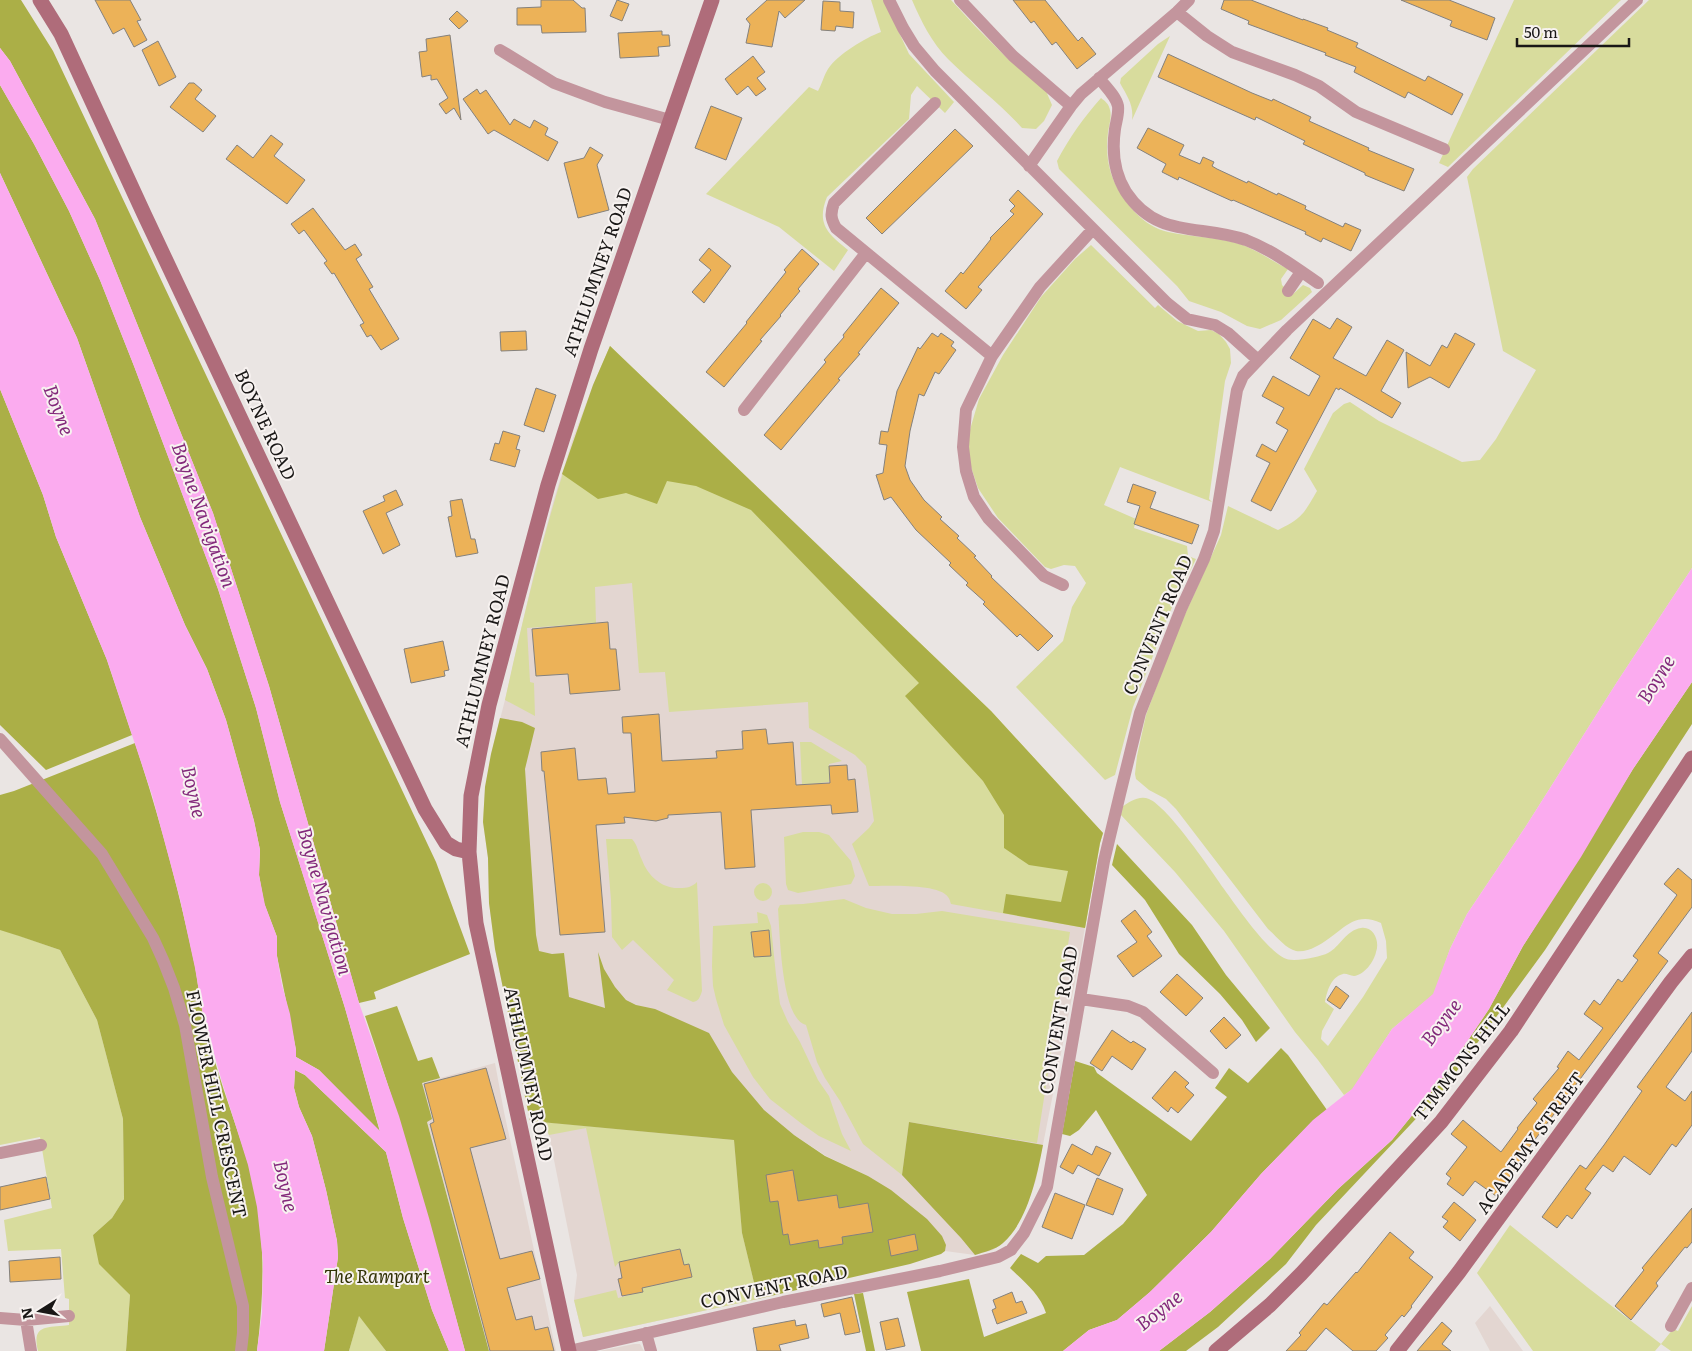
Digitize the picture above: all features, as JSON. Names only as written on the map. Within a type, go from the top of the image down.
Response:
[{"type":"main road","name":"BOYNE ROAD","points":[[40,0],[61,34],[425,810],[446,843],[456,849],[469,852]]},
{"type":"main road","name":"ATHLUMNEY ROAD","points":[[569,1351],[476,923],[469,852],[471,796],[489,705],[548,485],[594,340],[712,0]]},
{"type":"main road","name":"TIMMONS HILL","points":[[1216,1351],[1270,1305],[1301,1274],[1441,1122],[1511,1031],[1692,758]]},
{"type":"main road","name":"ACADEMY STREET","points":[[1397,1351],[1459,1272],[1692,956]]},
{"type":"street","points":[[889,0],[902,28],[935,71],[1174,309],[1187,319],[1202,324],[1215,325],[1228,333],[1258,360]]},
{"type":"street","points":[[960,0],[1013,56],[1071,106]]},
{"type":"street","points":[[1029,166],[1071,106],[1099,78],[1189,0]]},
{"type":"street","name":"CONVENT ROAD","points":[[569,1351],[783,1302],[965,1266],[998,1257],[1010,1250],[1024,1233],[1047,1188],[1104,861],[1140,713],[1214,531],[1237,390],[1243,376],[1299,319],[1636,0]]},
{"type":"street","points":[[1177,12],[1207,36],[1232,52],[1295,75],[1318,86],[1356,112],[1444,149]]},
{"type":"street","points":[[500,50],[554,83],[605,102],[670,120]]},
{"type":"street","points":[[1099,78],[1114,97],[1118,106],[1114,159],[1119,175],[1125,190],[1143,212],[1157,221],[1172,226],[1246,240],[1271,251],[1318,284]]},
{"type":"street","points":[[935,103],[834,203],[831,210],[831,219],[836,228],[992,356]]},
{"type":"street","points":[[1063,585],[1044,576],[988,518],[974,496],[966,471],[963,448],[966,410],[992,356],[1040,287],[1093,229]]},
{"type":"street","points":[[744,410],[866,253]]},
{"type":"street","points":[[1288,291],[1301,272]]},
{"type":"street","name":"FLOWER HILL CRESCENT","points":[[0,739],[102,854],[153,938],[163,960],[185,1024],[212,1177],[243,1306],[241,1351]]},
{"type":"street","points":[[1080,999],[1128,1006],[1143,1012],[1213,1073]]},
{"type":"street","points":[[0,1153],[41,1145]]},
{"type":"street","points":[[1671,1326],[1692,1288]]},
{"type":"street","points":[[0,1318],[26,1320],[69,1316]]},
{"type":"street","points":[[26,1320],[31,1351]]},
{"type":"street","points":[[646,1333],[651,1351]]},
{"type":"shaded area","points":[[610,346],[991,711],[1103,833],[1036,1180],[1026,1207],[1014,1229],[1003,1243],[993,1250],[975,1255],[945,1251],[946,1245],[868,1176],[826,1156],[794,1135],[742,1233],[758,1299],[583,1337],[574,1300],[577,1275],[549,1135],[543,1122],[530,1121],[495,949],[489,903],[488,858],[483,822],[485,787],[491,754],[535,569],[573,438]]},
{"type":"shaded area","points":[[495,1063],[556,1351],[489,1351],[427,1122],[422,1083]]},
{"type":"shaded area","points":[[1490,1306],[1523,1351],[1490,1351],[1475,1323]]},
{"type":"shaded area","points":[[640,1344],[644,1351],[599,1351]]},
{"type":"green space","points":[[0,0],[21,0],[53,51],[436,862],[470,954],[374,992],[376,999],[359,1003],[269,686],[213,513],[95,219],[10,61],[0,48]]},
{"type":"green space","points":[[871,0],[884,0],[909,54],[954,102],[945,113],[917,86],[911,95],[909,119],[827,197],[823,214],[826,228],[848,250],[834,271],[779,227],[706,194],[809,87],[818,91],[832,63],[860,42],[881,32]]},
{"type":"green space","points":[[912,0],[951,0],[1008,59],[1046,91],[1052,105],[1044,121],[1036,129],[1022,128],[1005,110],[942,53],[927,31]]},
{"type":"green space","points":[[1514,0],[1621,0],[1448,167],[1439,163]]},
{"type":"green space","points":[[1649,0],[1692,0],[1692,568],[1467,914],[1450,949],[1434,994],[1392,1029],[1353,1089],[1344,1095],[1295,1032],[1224,931],[1175,872],[1120,814],[1121,808],[1131,801],[1142,798],[1149,799],[1157,804],[1189,840],[1236,906],[1268,946],[1284,958],[1299,960],[1319,956],[1328,953],[1356,929],[1366,928],[1373,932],[1377,948],[1375,956],[1368,967],[1358,975],[1344,974],[1335,978],[1328,989],[1325,1002],[1334,1009],[1322,1031],[1321,1039],[1328,1046],[1363,997],[1387,958],[1386,941],[1381,923],[1362,919],[1346,926],[1324,942],[1306,950],[1292,950],[1281,942],[1268,929],[1176,809],[1166,799],[1149,790],[1136,779],[1137,756],[1146,715],[1176,634],[1221,535],[1228,506],[1278,530],[1297,519],[1305,511],[1317,491],[1304,469],[1333,413],[1344,404],[1350,402],[1379,421],[1462,462],[1480,460],[1496,439],[1536,370],[1503,351],[1467,177],[1473,169]]},
{"type":"green space","points":[[1170,36],[1132,120],[1131,105],[1120,83],[1121,78],[1158,44]]},
{"type":"green space","points":[[0,85],[69,211],[100,280],[218,589],[256,708],[280,802],[345,1008],[380,1132],[319,1070],[296,1057],[277,956],[277,937],[264,903],[259,875],[260,850],[254,821],[226,720],[207,669],[185,625],[140,517],[77,338],[0,173]]},
{"type":"green space","points":[[1101,98],[1108,104],[1111,113],[1107,145],[1110,169],[1123,198],[1136,213],[1151,225],[1168,232],[1222,240],[1246,246],[1288,269],[1281,279],[1282,285],[1292,295],[1303,285],[1310,288],[1312,292],[1281,320],[1260,329],[1247,326],[1221,312],[1189,301],[1177,286],[1059,169],[1057,161],[1067,144]]},
{"type":"green space","points":[[1091,245],[1155,308],[1158,305],[1177,321],[1198,331],[1211,330],[1219,334],[1230,349],[1231,363],[1225,381],[1209,499],[1212,502],[1120,467],[1104,505],[1136,519],[1134,528],[1187,546],[1188,556],[1196,559],[1172,607],[1133,707],[1115,775],[1105,780],[1016,687],[1063,641],[1072,607],[1086,583],[1075,566],[1064,565],[1051,569],[1045,567],[998,518],[978,488],[969,461],[969,433],[979,399],[1003,355],[1041,297],[1075,259]]},
{"type":"green space","points":[[610,346],[991,711],[1103,833],[1085,928],[951,904],[948,897],[934,889],[911,886],[869,886],[852,844],[874,821],[866,766],[855,755],[809,728],[808,702],[669,712],[665,672],[639,673],[632,583],[595,587],[596,623],[527,628],[530,682],[534,683],[535,716],[505,700],[537,565],[562,476],[592,389]]},
{"type":"green space","points":[[610,346],[991,711],[1103,833],[1085,928],[1003,913],[1006,894],[1061,902],[1068,871],[1029,865],[1004,848],[1004,815],[983,781],[905,696],[919,683],[751,510],[696,486],[667,481],[657,504],[626,493],[598,499],[562,474],[593,385]]},
{"type":"green space","points":[[0,389],[43,495],[56,537],[107,660],[132,735],[46,770],[0,725]]},
{"type":"green space","points":[[1692,682],[1692,724],[1545,950],[1443,1090],[1316,1225],[1286,1264],[1218,1327],[1186,1351],[1159,1351],[1210,1312],[1270,1259],[1338,1189],[1392,1140],[1444,1076],[1489,1009],[1523,946],[1633,769]]},
{"type":"green space","points":[[500,718],[522,722],[535,728],[525,769],[536,935],[539,951],[552,954],[564,953],[569,997],[605,1008],[598,952],[604,969],[626,1000],[636,1005],[655,1009],[709,1033],[732,1072],[764,1110],[794,1135],[825,1156],[868,1176],[891,1190],[927,1219],[942,1236],[946,1245],[945,1251],[910,1264],[758,1299],[742,1233],[734,1140],[530,1121],[495,949],[489,903],[488,858],[483,822],[485,787]]},
{"type":"green space","points":[[800,742],[811,742],[842,761],[829,764],[829,782],[802,785]]},
{"type":"green space","points":[[135,743],[175,881],[189,938],[212,1052],[254,1186],[261,1233],[262,1256],[262,1304],[257,1351],[126,1351],[130,1295],[99,1264],[93,1235],[112,1218],[124,1199],[123,1119],[97,1020],[60,950],[0,930],[0,795]]},
{"type":"green space","points":[[803,832],[819,832],[829,835],[851,861],[855,876],[851,884],[798,893],[788,890],[786,884],[784,837]]},
{"type":"green space","points":[[606,839],[632,839],[648,871],[662,884],[673,888],[683,888],[697,882],[702,991],[697,1001],[693,1002],[667,990],[674,980],[633,940],[622,950],[612,937]]},
{"type":"green space","points":[[1117,844],[1192,925],[1226,975],[1270,1028],[1256,1042],[1242,1020],[1220,994],[1179,954],[1145,900],[1112,865]]},
{"type":"green space","points":[[763,883],[769,886],[772,892],[769,898],[763,901],[757,898],[754,892],[757,886]]},
{"type":"green space","points":[[844,899],[866,908],[892,914],[942,911],[1070,932],[1037,1143],[909,1122],[902,1175],[863,1144],[817,1062],[806,1025],[798,1019],[791,1008],[783,974],[780,936],[778,909],[780,905]]},
{"type":"green space","points":[[757,912],[767,915],[771,926],[780,1004],[818,1080],[829,1096],[842,1134],[851,1151],[819,1136],[770,1099],[753,1077],[724,1025],[713,986],[713,926],[758,923]]},
{"type":"green space","points":[[0,929],[60,950],[97,1020],[123,1119],[124,1199],[112,1218],[93,1235],[117,1281],[130,1295],[126,1351],[38,1351],[37,1336],[39,1331],[49,1327],[69,1325],[69,1299],[65,1298],[61,1249],[8,1251],[4,1220],[52,1208],[40,1137],[0,1145]]},
{"type":"green space","points":[[397,1006],[418,1061],[432,1057],[440,1078],[422,1083],[432,1119],[427,1122],[489,1351],[465,1351],[430,1224],[365,1016]]},
{"type":"green space","points":[[1281,1048],[1327,1110],[1313,1121],[1261,1174],[1211,1232],[1150,1292],[1117,1320],[1089,1330],[1063,1351],[921,1351],[907,1292],[969,1279],[984,1337],[1046,1313],[1036,1294],[1010,1268],[1021,1254],[1038,1263],[1046,1256],[1084,1255],[1123,1224],[1147,1195],[1096,1110],[1079,1130],[1070,1136],[1062,1134],[1075,1061],[1094,1067],[1097,1073],[1191,1141],[1227,1097],[1215,1088],[1229,1068],[1248,1083]]},
{"type":"green space","name":"The Rampart","points":[[295,1070],[305,1075],[386,1152],[403,1218],[432,1310],[449,1351],[386,1351],[359,1316],[349,1351],[324,1351],[338,1257],[337,1241],[312,1136],[299,1107],[294,1088]]},
{"type":"green space","points":[[543,1122],[734,1140],[742,1233],[758,1299],[583,1337],[574,1300],[616,1290],[618,1298],[642,1292],[642,1288],[692,1277],[689,1264],[684,1265],[680,1249],[619,1262],[615,1267],[586,1128],[549,1135]]},
{"type":"green space","points":[[909,1122],[1043,1145],[1038,1170],[1025,1210],[1012,1234],[1003,1243],[975,1255],[902,1175]]},
{"type":"green space","points":[[1510,1225],[1661,1344],[1655,1351],[1533,1351],[1477,1273]]},
{"type":"green space","points":[[863,1293],[875,1351],[866,1351],[854,1294]]},
{"type":"green space","points":[[1692,1306],[1692,1351],[1671,1351],[1661,1344],[1673,1329],[1678,1331]]},
{"type":"green space","points":[[359,1315],[386,1351],[349,1351]]},
{"type":"water","points":[[0,48],[10,61],[95,219],[213,513],[269,686],[359,1003],[399,1116],[465,1351],[449,1351],[432,1310],[403,1218],[386,1152],[305,1075],[295,1070],[294,1088],[299,1107],[312,1136],[337,1241],[338,1257],[324,1351],[257,1351],[262,1313],[263,1262],[257,1207],[248,1165],[203,1015],[180,899],[152,795],[107,660],[56,537],[43,495],[0,389],[0,173],[77,338],[140,517],[185,625],[207,669],[226,720],[254,821],[260,850],[259,875],[265,905],[277,937],[277,956],[290,1014],[296,1057],[319,1070],[380,1131],[345,1008],[280,802],[256,708],[218,589],[100,280],[69,211],[0,85]]},
{"type":"water","name":"Boyne","points":[[1692,568],[1692,682],[1633,769],[1581,857],[1523,946],[1489,1009],[1444,1076],[1392,1140],[1338,1189],[1270,1259],[1210,1312],[1159,1351],[1063,1351],[1089,1330],[1117,1320],[1150,1292],[1211,1232],[1261,1174],[1313,1120],[1352,1089],[1392,1029],[1433,994],[1450,949],[1467,914]]},
{"type":"building","points":[[95,0],[130,0],[141,20],[137,21],[147,40],[134,47],[124,28],[113,34]]},
{"type":"building","points":[[541,0],[573,0],[582,8],[585,8],[586,32],[542,33],[541,25],[517,25],[517,8],[541,7]]},
{"type":"building","points":[[617,0],[629,4],[622,21],[610,16]]},
{"type":"building","points":[[767,0],[805,0],[785,18],[779,11],[772,47],[746,43],[750,24],[746,19]]},
{"type":"building","points":[[1013,0],[1045,0],[1078,41],[1082,37],[1096,54],[1077,69],[1056,42],[1052,45],[1034,21],[1031,23]]},
{"type":"building","points":[[1224,0],[1251,0],[1328,28],[1327,30],[1358,43],[1356,47],[1425,81],[1428,76],[1463,94],[1452,115],[1408,92],[1405,98],[1354,72],[1356,67],[1325,55],[1326,53],[1248,24],[1249,21],[1221,9]]},
{"type":"building","points":[[1401,0],[1449,0],[1495,18],[1487,40],[1450,26],[1452,21]]},
{"type":"building","points":[[823,1],[840,2],[840,11],[854,12],[853,28],[836,26],[835,31],[821,30]]},
{"type":"building","points":[[457,11],[468,21],[459,29],[449,19]]},
{"type":"building","points":[[662,31],[662,35],[669,35],[670,46],[658,47],[659,56],[620,58],[618,33]]},
{"type":"building","points":[[450,35],[461,120],[454,108],[446,114],[439,104],[448,98],[437,79],[431,80],[431,75],[422,77],[419,52],[427,51],[426,39]]},
{"type":"building","points":[[158,41],[176,77],[159,86],[142,50]]},
{"type":"building","points":[[1168,54],[1252,93],[1272,101],[1273,99],[1311,117],[1309,121],[1369,148],[1368,150],[1414,169],[1404,191],[1365,175],[1365,173],[1303,144],[1305,141],[1256,117],[1255,120],[1158,77]]},
{"type":"building","points":[[753,56],[765,72],[757,78],[766,89],[756,96],[748,86],[737,95],[725,79]]},
{"type":"building","points":[[189,83],[194,83],[202,90],[195,99],[216,116],[203,132],[170,107]]},
{"type":"building","points":[[477,89],[480,94],[486,90],[510,125],[514,119],[530,128],[534,120],[548,128],[545,135],[558,142],[548,161],[494,130],[488,134],[463,99]]},
{"type":"building","points":[[711,106],[742,118],[726,160],[695,148]]},
{"type":"building","points":[[1148,128],[1184,145],[1179,155],[1200,164],[1203,157],[1214,162],[1212,166],[1217,169],[1247,183],[1248,181],[1277,195],[1278,193],[1306,206],[1305,209],[1343,227],[1345,223],[1361,230],[1351,251],[1323,238],[1321,242],[1305,234],[1306,232],[1179,177],[1178,180],[1162,172],[1166,164],[1137,148]]},
{"type":"building","points":[[955,129],[973,146],[882,234],[866,218]]},
{"type":"building","points":[[271,135],[283,144],[274,156],[305,180],[287,204],[226,159],[237,145],[253,158]]},
{"type":"building","points":[[590,147],[603,155],[597,165],[609,210],[578,218],[564,163],[584,158]]},
{"type":"building","points":[[1018,190],[1043,214],[978,287],[982,290],[966,309],[945,291],[961,272],[963,274],[990,238],[1014,214],[1010,211],[1015,206],[1009,200]]},
{"type":"building","points":[[313,208],[345,250],[355,244],[362,255],[356,259],[373,287],[369,289],[399,339],[381,350],[371,335],[367,337],[360,325],[364,323],[334,273],[332,274],[324,263],[327,261],[304,230],[299,234],[291,224]]},
{"type":"building","points":[[709,248],[731,266],[704,303],[692,292],[711,270],[699,260]]},
{"type":"building","points":[[802,249],[819,264],[798,289],[800,291],[781,316],[760,340],[762,341],[724,387],[706,372],[747,323],[786,272],[784,270]]},
{"type":"building","points":[[881,288],[899,303],[858,353],[860,354],[838,379],[840,380],[781,450],[764,435],[826,362],[824,360]]},
{"type":"building","points":[[1337,318],[1352,327],[1333,358],[1366,376],[1387,340],[1404,350],[1381,391],[1401,403],[1392,418],[1340,388],[1339,390],[1336,388],[1271,511],[1251,501],[1270,463],[1256,456],[1262,444],[1276,452],[1288,430],[1276,423],[1284,408],[1262,396],[1273,376],[1309,396],[1320,376],[1290,358],[1313,319],[1330,329]]},
{"type":"building","points":[[526,331],[527,350],[501,351],[500,332]]},
{"type":"building","points":[[932,333],[938,337],[941,333],[954,342],[951,346],[956,350],[939,374],[935,372],[924,396],[919,394],[910,431],[905,466],[910,480],[924,500],[942,517],[940,519],[959,536],[957,538],[976,556],[974,557],[991,577],[1053,636],[1038,651],[1020,634],[1017,637],[983,604],[985,602],[966,585],[968,583],[949,565],[951,563],[916,530],[891,497],[884,500],[876,475],[883,473],[887,445],[879,444],[881,431],[888,432],[897,391],[918,347],[920,349]]},
{"type":"building","points":[[1455,333],[1475,344],[1449,388],[1430,377],[1408,388],[1406,352],[1430,366],[1442,345],[1447,348]]},
{"type":"building","points":[[536,388],[556,395],[544,432],[524,425]]},
{"type":"building","points":[[503,431],[520,436],[516,449],[520,450],[515,467],[490,460],[495,443],[499,444]]},
{"type":"building","points":[[1133,484],[1156,492],[1150,508],[1199,525],[1192,544],[1134,524],[1140,506],[1127,502]]},
{"type":"building","points":[[396,490],[403,505],[386,513],[400,545],[383,554],[363,511],[385,501],[383,496]]},
{"type":"building","points":[[462,499],[471,539],[475,539],[478,553],[456,557],[448,517],[452,516],[450,501]]},
{"type":"building","points":[[608,622],[610,649],[616,649],[620,690],[570,694],[568,674],[536,676],[532,629]]},
{"type":"building","points":[[443,641],[449,670],[444,671],[445,676],[411,683],[404,649]]},
{"type":"building","points":[[659,714],[662,761],[717,758],[716,751],[743,749],[742,731],[766,729],[768,744],[793,742],[796,785],[830,783],[829,766],[847,765],[848,780],[855,779],[858,812],[832,814],[831,805],[751,810],[755,867],[725,869],[721,812],[668,815],[668,818],[656,821],[624,817],[625,823],[596,825],[605,932],[560,935],[541,752],[575,748],[578,780],[606,778],[608,794],[635,792],[631,733],[623,733],[622,717]]},
{"type":"building","points":[[1678,868],[1692,880],[1692,907],[1658,953],[1668,961],[1528,1149],[1496,1196],[1475,1181],[1463,1196],[1447,1184],[1451,1178],[1446,1174],[1467,1147],[1451,1134],[1463,1120],[1501,1152],[1537,1103],[1533,1099],[1559,1068],[1557,1067],[1568,1051],[1579,1060],[1603,1028],[1584,1014],[1594,1000],[1600,1005],[1618,979],[1622,982],[1638,960],[1633,956],[1677,895],[1664,884]]},
{"type":"building","points":[[1135,910],[1152,932],[1147,936],[1162,956],[1133,977],[1117,956],[1137,942],[1121,921]]},
{"type":"building","points":[[769,930],[771,956],[754,957],[751,932]]},
{"type":"building","points":[[1177,974],[1203,998],[1186,1016],[1160,992]]},
{"type":"building","points":[[1336,986],[1349,996],[1340,1009],[1327,1000]]},
{"type":"building","points":[[1692,1012],[1692,1051],[1666,1087],[1685,1101],[1692,1091],[1692,1125],[1676,1147],[1672,1144],[1650,1175],[1624,1156],[1613,1172],[1603,1165],[1585,1189],[1591,1193],[1572,1219],[1567,1215],[1557,1228],[1542,1217],[1580,1165],[1586,1169],[1604,1145],[1642,1091],[1637,1087]]},
{"type":"building","points":[[1224,1017],[1241,1035],[1226,1049],[1210,1031]]},
{"type":"building","points":[[1112,1030],[1131,1043],[1133,1041],[1146,1049],[1132,1070],[1112,1056],[1102,1071],[1090,1063]]},
{"type":"building","points":[[486,1068],[506,1139],[470,1148],[500,1259],[532,1251],[540,1279],[507,1288],[516,1320],[532,1316],[535,1330],[548,1327],[554,1351],[490,1351],[430,1124],[434,1122],[424,1084]]},
{"type":"building","points":[[1175,1071],[1189,1083],[1185,1087],[1194,1095],[1178,1113],[1171,1107],[1168,1112],[1152,1098]]},
{"type":"building","points":[[1072,1144],[1092,1155],[1096,1146],[1111,1153],[1099,1176],[1078,1165],[1073,1174],[1060,1167]]},
{"type":"building","points":[[793,1170],[798,1201],[837,1195],[839,1208],[868,1203],[873,1232],[842,1237],[843,1244],[819,1248],[818,1240],[790,1245],[788,1234],[783,1235],[778,1201],[770,1202],[766,1175]]},
{"type":"building","points":[[46,1177],[50,1199],[0,1210],[0,1187]]},
{"type":"building","points":[[1097,1178],[1123,1189],[1113,1215],[1086,1205]]},
{"type":"building","points":[[1055,1193],[1085,1205],[1072,1239],[1042,1227]]},
{"type":"building","points":[[1454,1202],[1476,1220],[1460,1241],[1443,1227],[1448,1221],[1442,1217]]},
{"type":"building","points":[[1692,1208],[1692,1242],[1687,1248],[1685,1247],[1656,1283],[1658,1286],[1631,1320],[1615,1306],[1644,1270],[1642,1268]]},
{"type":"building","points":[[1390,1232],[1414,1252],[1409,1258],[1433,1277],[1404,1317],[1402,1315],[1385,1335],[1388,1338],[1376,1351],[1353,1351],[1326,1328],[1306,1351],[1286,1351],[1301,1335],[1299,1333],[1324,1303],[1327,1305],[1357,1273]]},
{"type":"building","points":[[915,1234],[918,1250],[891,1256],[888,1240]]},
{"type":"building","points":[[680,1249],[684,1265],[689,1264],[692,1277],[642,1288],[643,1292],[622,1296],[618,1279],[622,1278],[619,1262]]},
{"type":"building","points":[[60,1257],[61,1279],[10,1282],[9,1261]]},
{"type":"building","points":[[1012,1292],[1016,1303],[1022,1301],[1027,1313],[997,1324],[992,1310],[996,1308],[993,1300]]},
{"type":"building","points":[[852,1297],[860,1332],[845,1335],[840,1313],[824,1317],[821,1304]]},
{"type":"building","points":[[898,1318],[905,1346],[886,1350],[880,1322]]},
{"type":"building","points":[[795,1320],[796,1326],[806,1324],[809,1338],[779,1345],[781,1351],[757,1351],[753,1328]]},
{"type":"building","points":[[1442,1322],[1452,1331],[1442,1344],[1451,1351],[1417,1351]]},
{"type":"water label","name":"Boyne Navigation","points":[[204,515]]},
{"type":"water label","name":"Boyne Navigation","points":[[325,901]]}]
